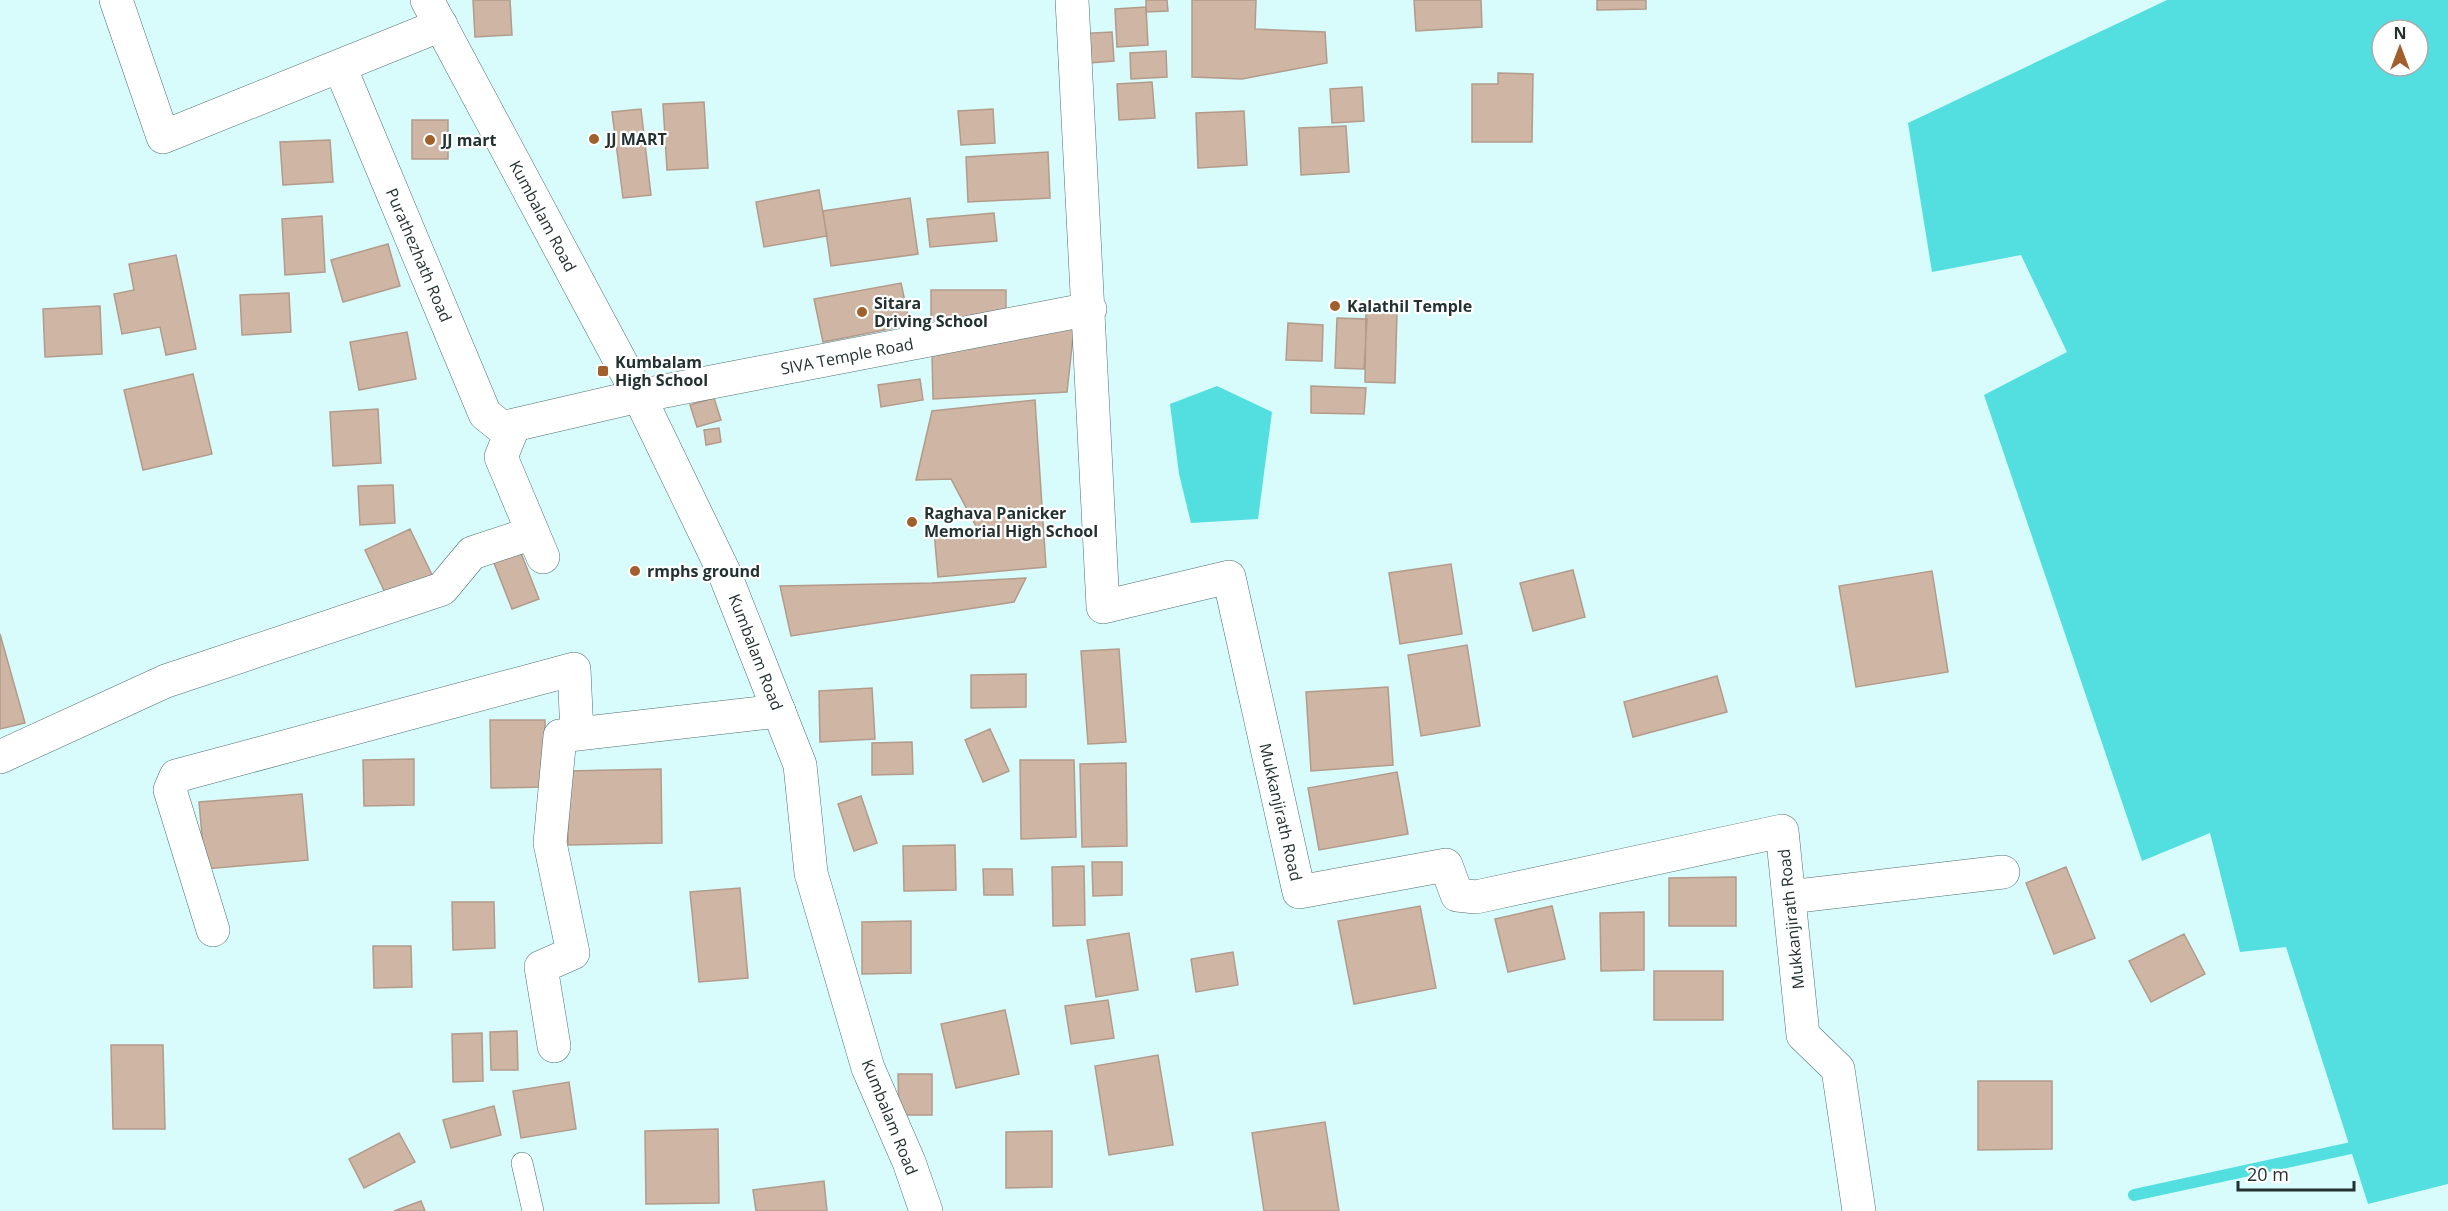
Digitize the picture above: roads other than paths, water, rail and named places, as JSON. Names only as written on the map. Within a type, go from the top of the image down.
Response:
[{"type":"street","points":[[116,0],[163,137],[340,67],[434,12]]},
{"type":"street","points":[[1072,0],[1090,309]]},
{"type":"street","name":"Kumbalam Road","points":[[434,12],[639,396],[724,572],[800,765],[811,873],[868,1068],[909,1162],[926,1211]]},
{"type":"street","name":"Purathezhath Road","points":[[340,67],[485,414],[510,434]]},
{"type":"street","name":"SIVA Temple Road","points":[[639,396],[1090,309]]},
{"type":"street","name":"Mukkanjirath Road","points":[[1090,309],[1103,608],[1228,577],[1299,892],[1446,865],[1457,895],[1476,897],[1782,831],[1803,1035],[1838,1069],[1859,1211]]},
{"type":"street","points":[[0,757],[166,681],[442,589],[472,553],[537,545],[501,457],[514,425],[639,396]]},
{"type":"street","points":[[213,930],[170,790],[176,776],[574,669],[577,734]]},
{"type":"street","points":[[554,1046],[541,968],[573,953],[550,843],[560,736],[779,711]]},
{"type":"street","points":[[1789,897],[2003,872]]},
{"type":"lane","points":[[522,1163],[532,1211]]},
{"type":"water","points":[[2167,0],[2448,0],[2448,1184],[2368,1204],[2286,947],[2240,952],[2210,833],[2142,861],[1984,395],[2067,352],[2021,255],[1932,272],[1908,123]]},
{"type":"water","points":[[1217,386],[1272,412],[1258,519],[1191,523],[1179,474],[1170,404]]},
{"type":"waterway","points":[[2134,1195],[2365,1145]]},
{"type":"place","name":"JJ MART","points":[[594,139]]},
{"type":"place","name":"JJ mart","points":[[430,140]]},
{"type":"place","name":"Kalathil Temple","points":[[1335,306]]},
{"type":"place","name":"Sitara Driving School","points":[[862,312]]},
{"type":"place","name":"Kumbalam High School","points":[[603,371]]},
{"type":"place","name":"Raghava Panicker Memorial High School","points":[[912,522]]},
{"type":"place","name":"rmphs ground","points":[[635,571]]}]
